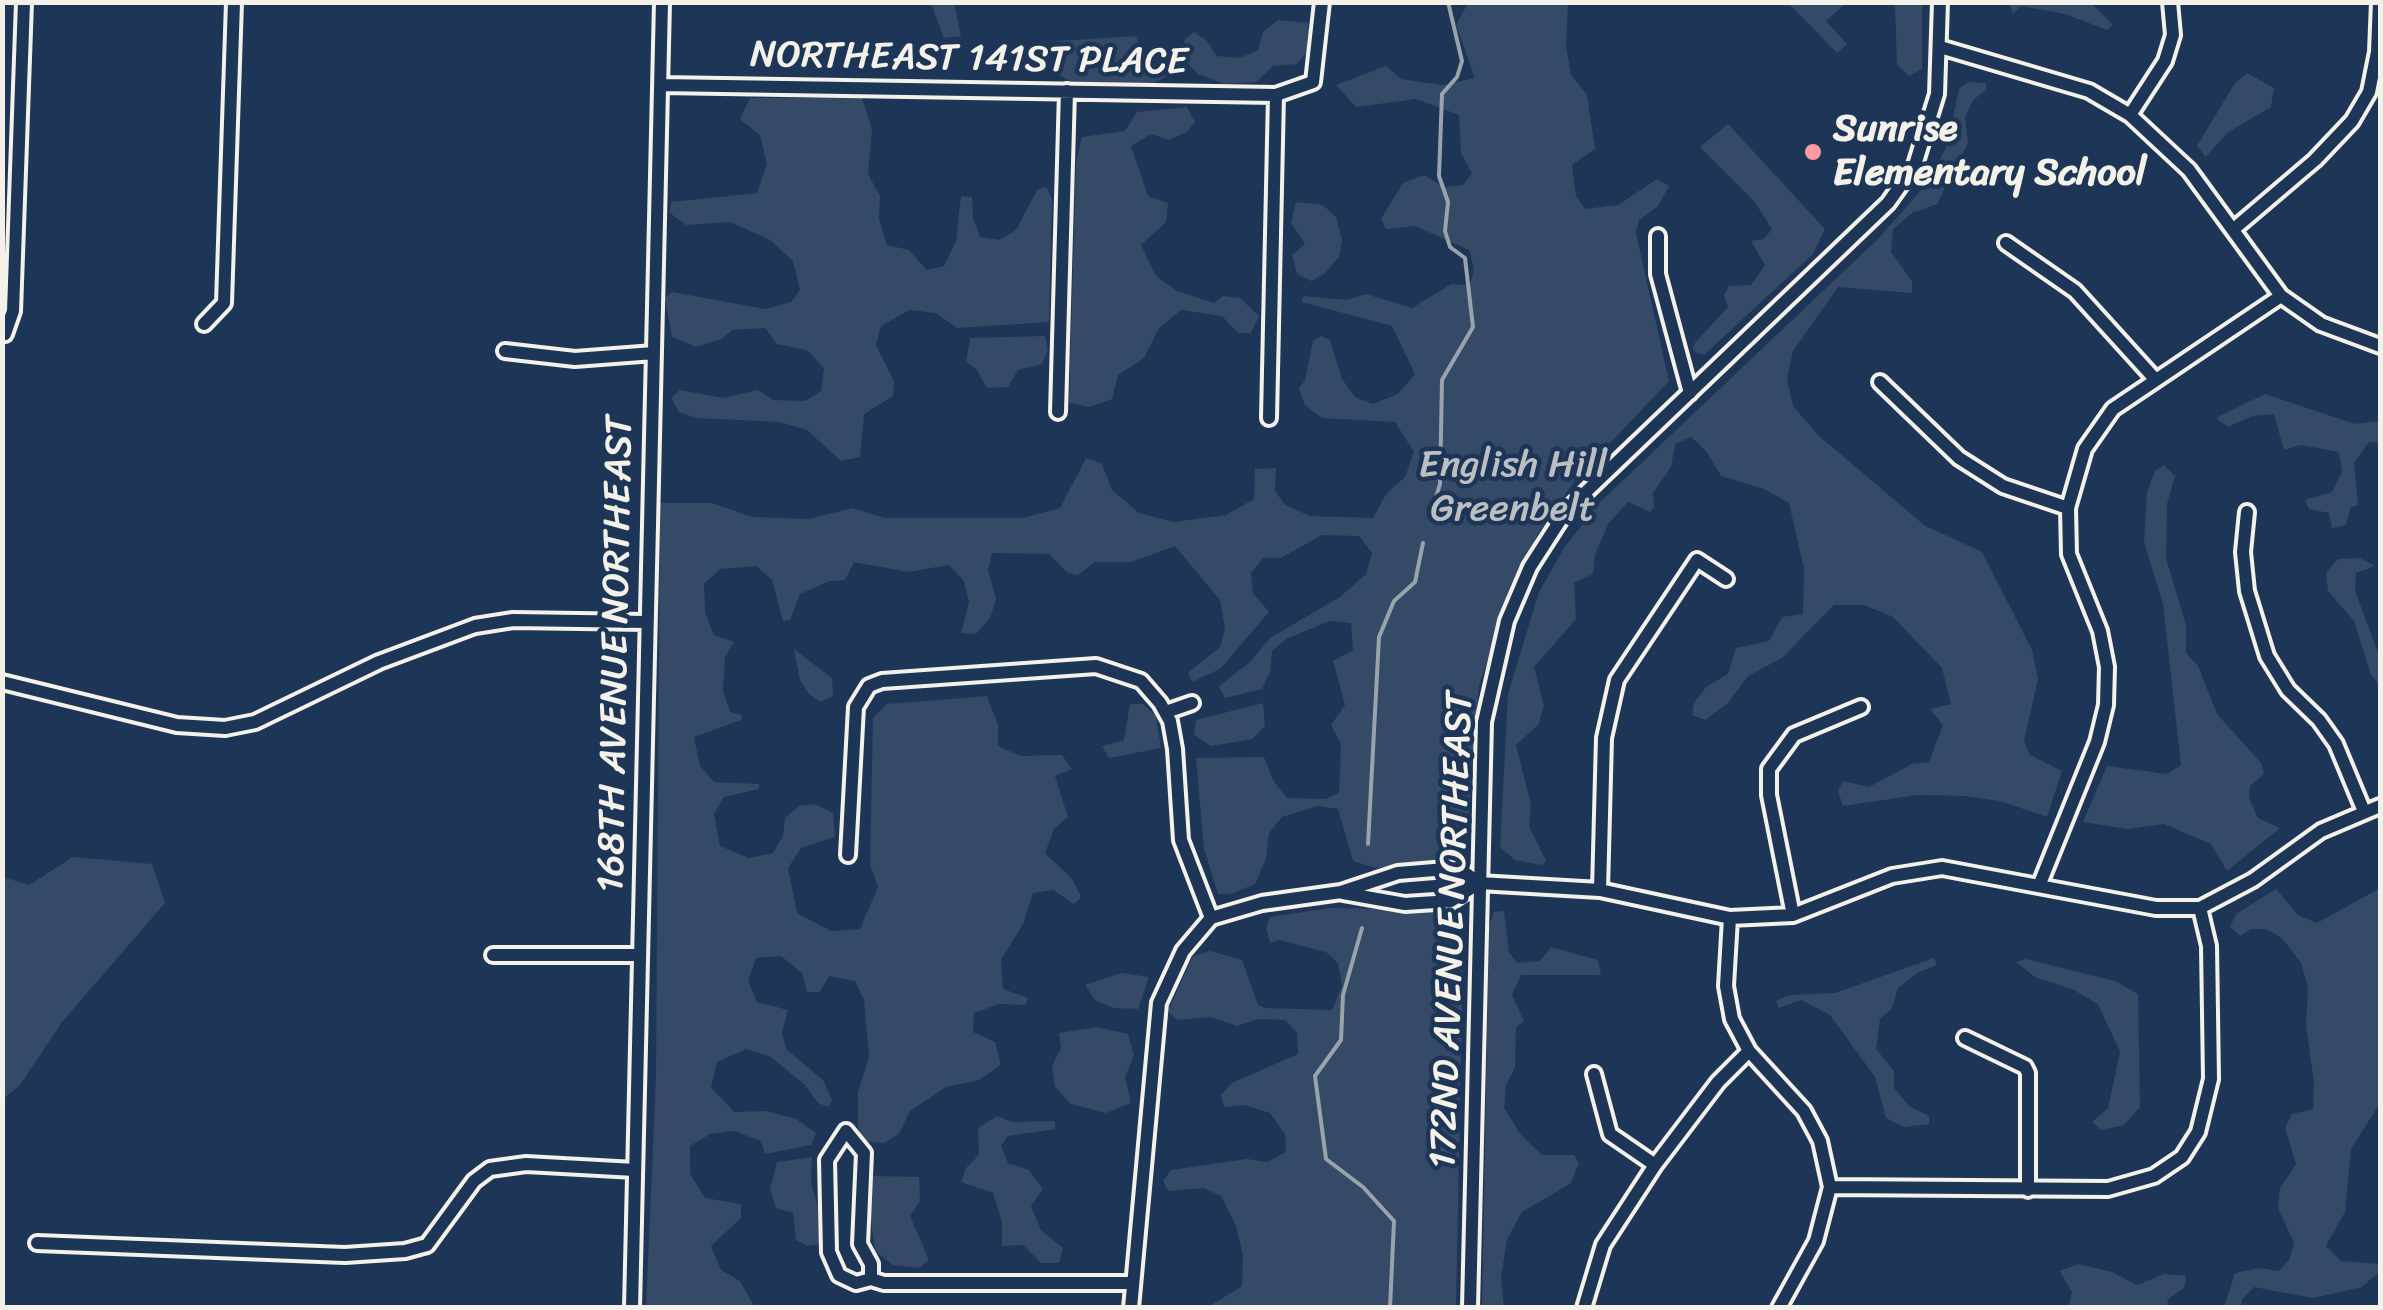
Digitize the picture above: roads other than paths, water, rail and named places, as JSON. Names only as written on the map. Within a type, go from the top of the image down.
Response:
[{"type":"street","points":[[5,334],[13,312],[24,2]]},
{"type":"street","points":[[204,324],[224,304],[234,2]]},
{"type":"street","name":"168TH AVENUE NORTHEAST","points":[[632,1308],[662,2]]},
{"type":"street","points":[[1269,418],[1276,96],[1312,82],[1322,2]]},
{"type":"street","name":"172ND AVENUE NORTHEAST","points":[[1470,1308],[1484,722],[1507,621],[1530,567],[1566,512],[1888,203],[1924,145],[1937,94],[1940,2]]},
{"type":"street","points":[[2130,115],[2165,61],[2173,34],[2170,2]]},
{"type":"street","points":[[2235,228],[2314,160],[2352,120],[2369,92],[2377,52],[2378,2]]},
{"type":"street","points":[[1940,46],[2089,91],[2130,115],[2189,170],[2281,296],[2321,324],[2380,346]]},
{"type":"street","name":"NORTHEAST 141ST PLACE","points":[[661,85],[1276,96]]},
{"type":"street","points":[[1058,412],[1067,92]]},
{"type":"street","points":[[1658,236],[1658,274],[1690,393]]},
{"type":"street","points":[[2006,244],[2076,291],[2154,378]]},
{"type":"street","points":[[2038,886],[2097,742],[2106,705],[2107,667],[2100,630],[2070,554],[2068,508],[2086,450],[2113,409],[2281,296]]},
{"type":"street","points":[[505,351],[575,360],[654,353]]},
{"type":"street","points":[[1880,382],[1960,458],[2003,486],[2068,508]]},
{"type":"street","points":[[2247,512],[2246,590],[2266,656],[2288,690],[2320,720],[2336,744],[2363,810]]},
{"type":"street","points":[[1600,890],[1604,738],[1617,680],[1697,560],[1726,578]]},
{"type":"street","points":[[2,682],[178,725],[225,728],[254,722],[379,662],[476,626],[513,620],[646,622]]},
{"type":"street","points":[[848,855],[856,707],[869,686],[882,681],[1096,666],[1140,681],[1166,712],[1175,749],[1181,840],[1211,918]]},
{"type":"street","points":[[1166,712],[1192,703]]},
{"type":"street","points":[[1792,916],[1769,795],[1769,769],[1794,735],[1862,707]]},
{"type":"street","points":[[1132,1308],[1159,1003],[1183,951],[1211,918],[1262,903],[1342,892],[1398,873],[1458,868],[1479,883],[1600,890],[1730,918],[1792,916],[1892,876],[1919,870],[1964,869],[2156,908],[2200,908],[2363,810],[2380,806]]},
{"type":"street","points":[[1342,892],[1406,904],[1451,901],[1479,883]]},
{"type":"street","points":[[1830,1187],[2028,1190],[2133,1185],[2182,1156],[2198,1132],[2211,1080],[2209,946],[2200,908]]},
{"type":"street","points":[[1730,918],[1726,986],[1732,1019],[1749,1051],[1804,1111],[1820,1141],[1830,1187],[1816,1242],[1779,1308]]},
{"type":"street","points":[[493,954],[639,955]]},
{"type":"street","points":[[1965,1038],[2024,1067],[2028,1073],[2028,1190]]},
{"type":"street","points":[[1584,1308],[1603,1245],[1655,1165],[1718,1082],[1749,1051]]},
{"type":"street","points":[[1594,1074],[1610,1134],[1655,1165]]},
{"type":"street","points":[[870,1279],[871,1264],[860,1244],[864,1152],[846,1131],[827,1160],[829,1252],[839,1276],[856,1283],[870,1279],[884,1283],[1132,1283]]},
{"type":"street","points":[[38,1243],[345,1255],[405,1251],[426,1245],[474,1181],[490,1169],[526,1164],[636,1170]]},
{"type":"waterway","points":[[1431,514],[1440,484],[1442,380],[1473,327],[1465,258],[1450,247],[1445,231],[1448,202],[1439,176],[1442,94],[1457,77],[1462,61],[1448,2]]},
{"type":"waterway","points":[[1368,844],[1379,637],[1394,601],[1415,582],[1423,543]]},
{"type":"waterway","points":[[1362,928],[1343,995],[1341,1040],[1315,1076],[1326,1159],[1363,1187],[1394,1221],[1390,1308]]},
{"type":"place","name":"Sunrise Elementary School","points":[[1813,152]]},
{"type":"park label","name":"English Hill Greenbelt","points":[[1513,488]]}]
